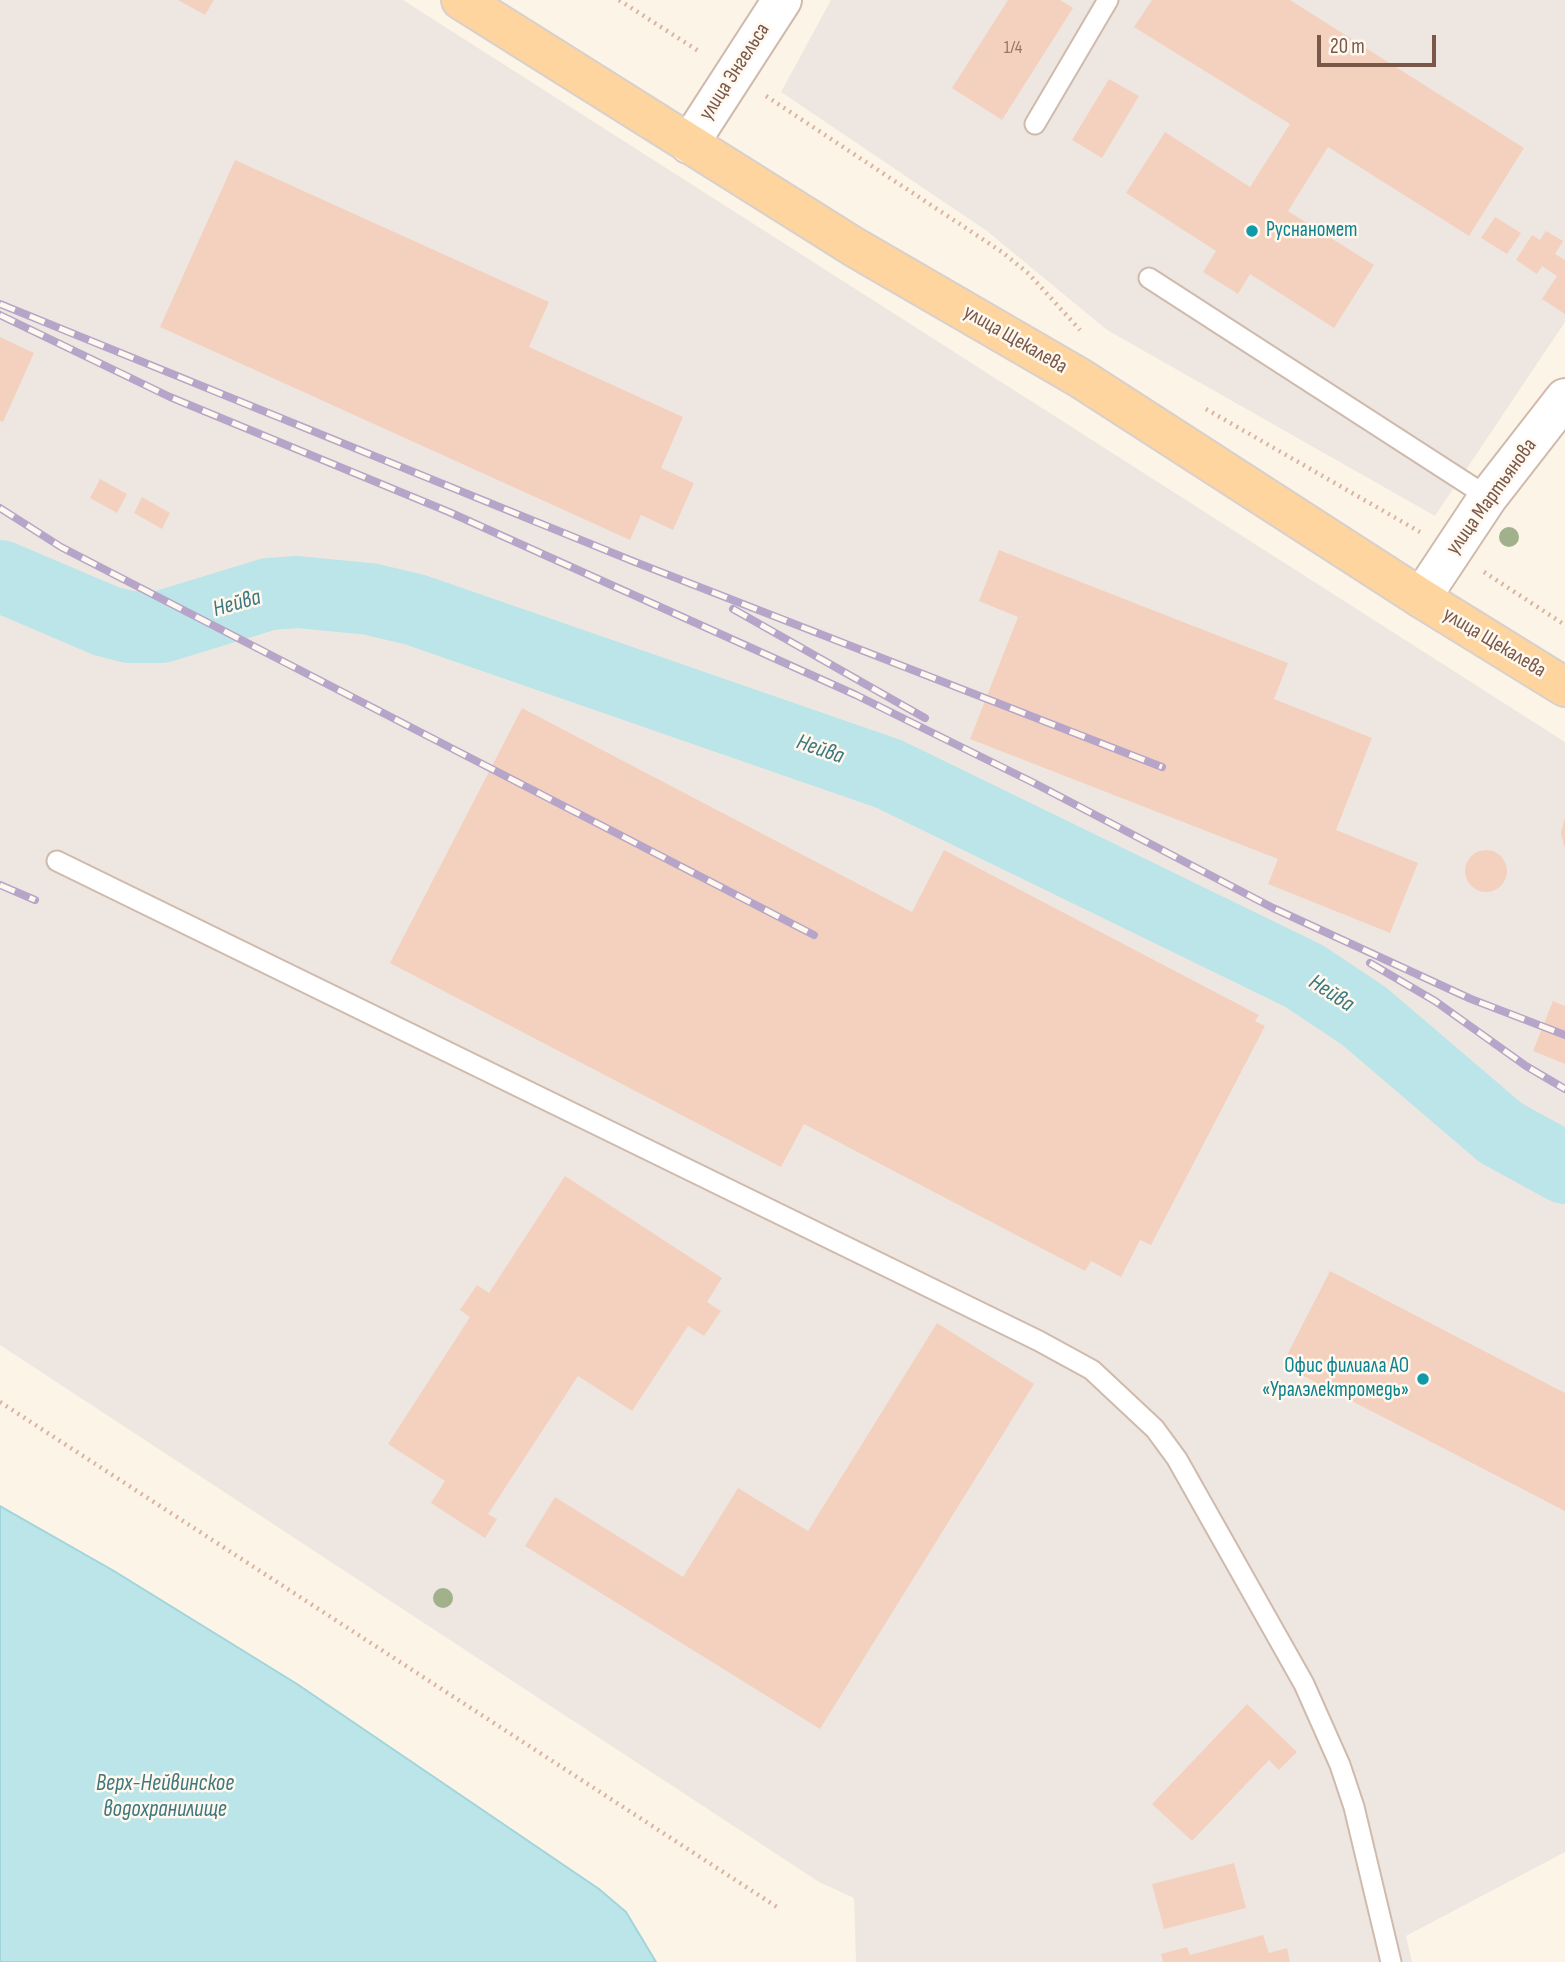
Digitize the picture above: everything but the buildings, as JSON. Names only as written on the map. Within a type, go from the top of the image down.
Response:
[{"type":"main road","name":"улица Щекалева","points":[[461,0],[854,247],[1080,378],[1421,598],[1565,687]]},
{"type":"street","name":"улица Энгельса","points":[[689,144],[782,0]]},
{"type":"street","name":"улица Мартьянова","points":[[1421,598],[1488,497],[1565,398]]},
{"type":"lane","points":[[1035,124],[1108,0]]},
{"type":"lane","points":[[1149,278],[1488,497]]},
{"type":"lane","points":[[57,861],[1039,1341],[1093,1370],[1154,1429],[1177,1459],[1304,1684],[1336,1754],[1354,1808],[1391,1962]]},
{"type":"path","points":[[619,0],[1002,252],[1029,274],[1083,331]]},
{"type":"path","points":[[1203,407],[1452,551],[1565,625]]},
{"type":"path","points":[[0,1402],[780,1909]]},
{"type":"shaded area","points":[[0,0],[403,0],[1565,742],[1565,1852],[1406,1936],[1412,1962],[856,1962],[854,1898],[819,1882],[0,1345]]},
{"type":"shaded area","points":[[831,0],[1565,0],[1565,322],[1435,516],[1107,330],[987,231],[781,92]]},
{"type":"water","name":"Верх-Нейвинское водохранилище","points":[[0,1506],[114,1571],[297,1684],[599,1889],[626,1912],[656,1962],[0,1962]]},
{"type":"waterway","name":"Нейва","points":[[0,576],[106,621],[129,627],[161,627],[269,594],[297,592],[370,599],[416,610],[889,774],[1304,976],[1364,1016],[1501,1133],[1565,1168]]},
{"type":"railway","points":[[0,304],[635,562],[1162,767]]},
{"type":"railway","points":[[0,315],[170,397],[449,512],[856,695],[1034,783],[1273,908],[1471,999],[1565,1035]]},
{"type":"railway","points":[[0,508],[61,547],[814,935]]},
{"type":"railway","points":[[733,609],[925,718]]},
{"type":"railway","points":[[0,885],[35,900]]},
{"type":"railway","points":[[1370,963],[1435,1001],[1526,1066],[1565,1089]]},
{"type":"place","name":"Руснаномет","points":[[1252,231]]},
{"type":"place","name":"Офис филиала АО «Уралэлектромедь»","points":[[1423,1379]]}]
